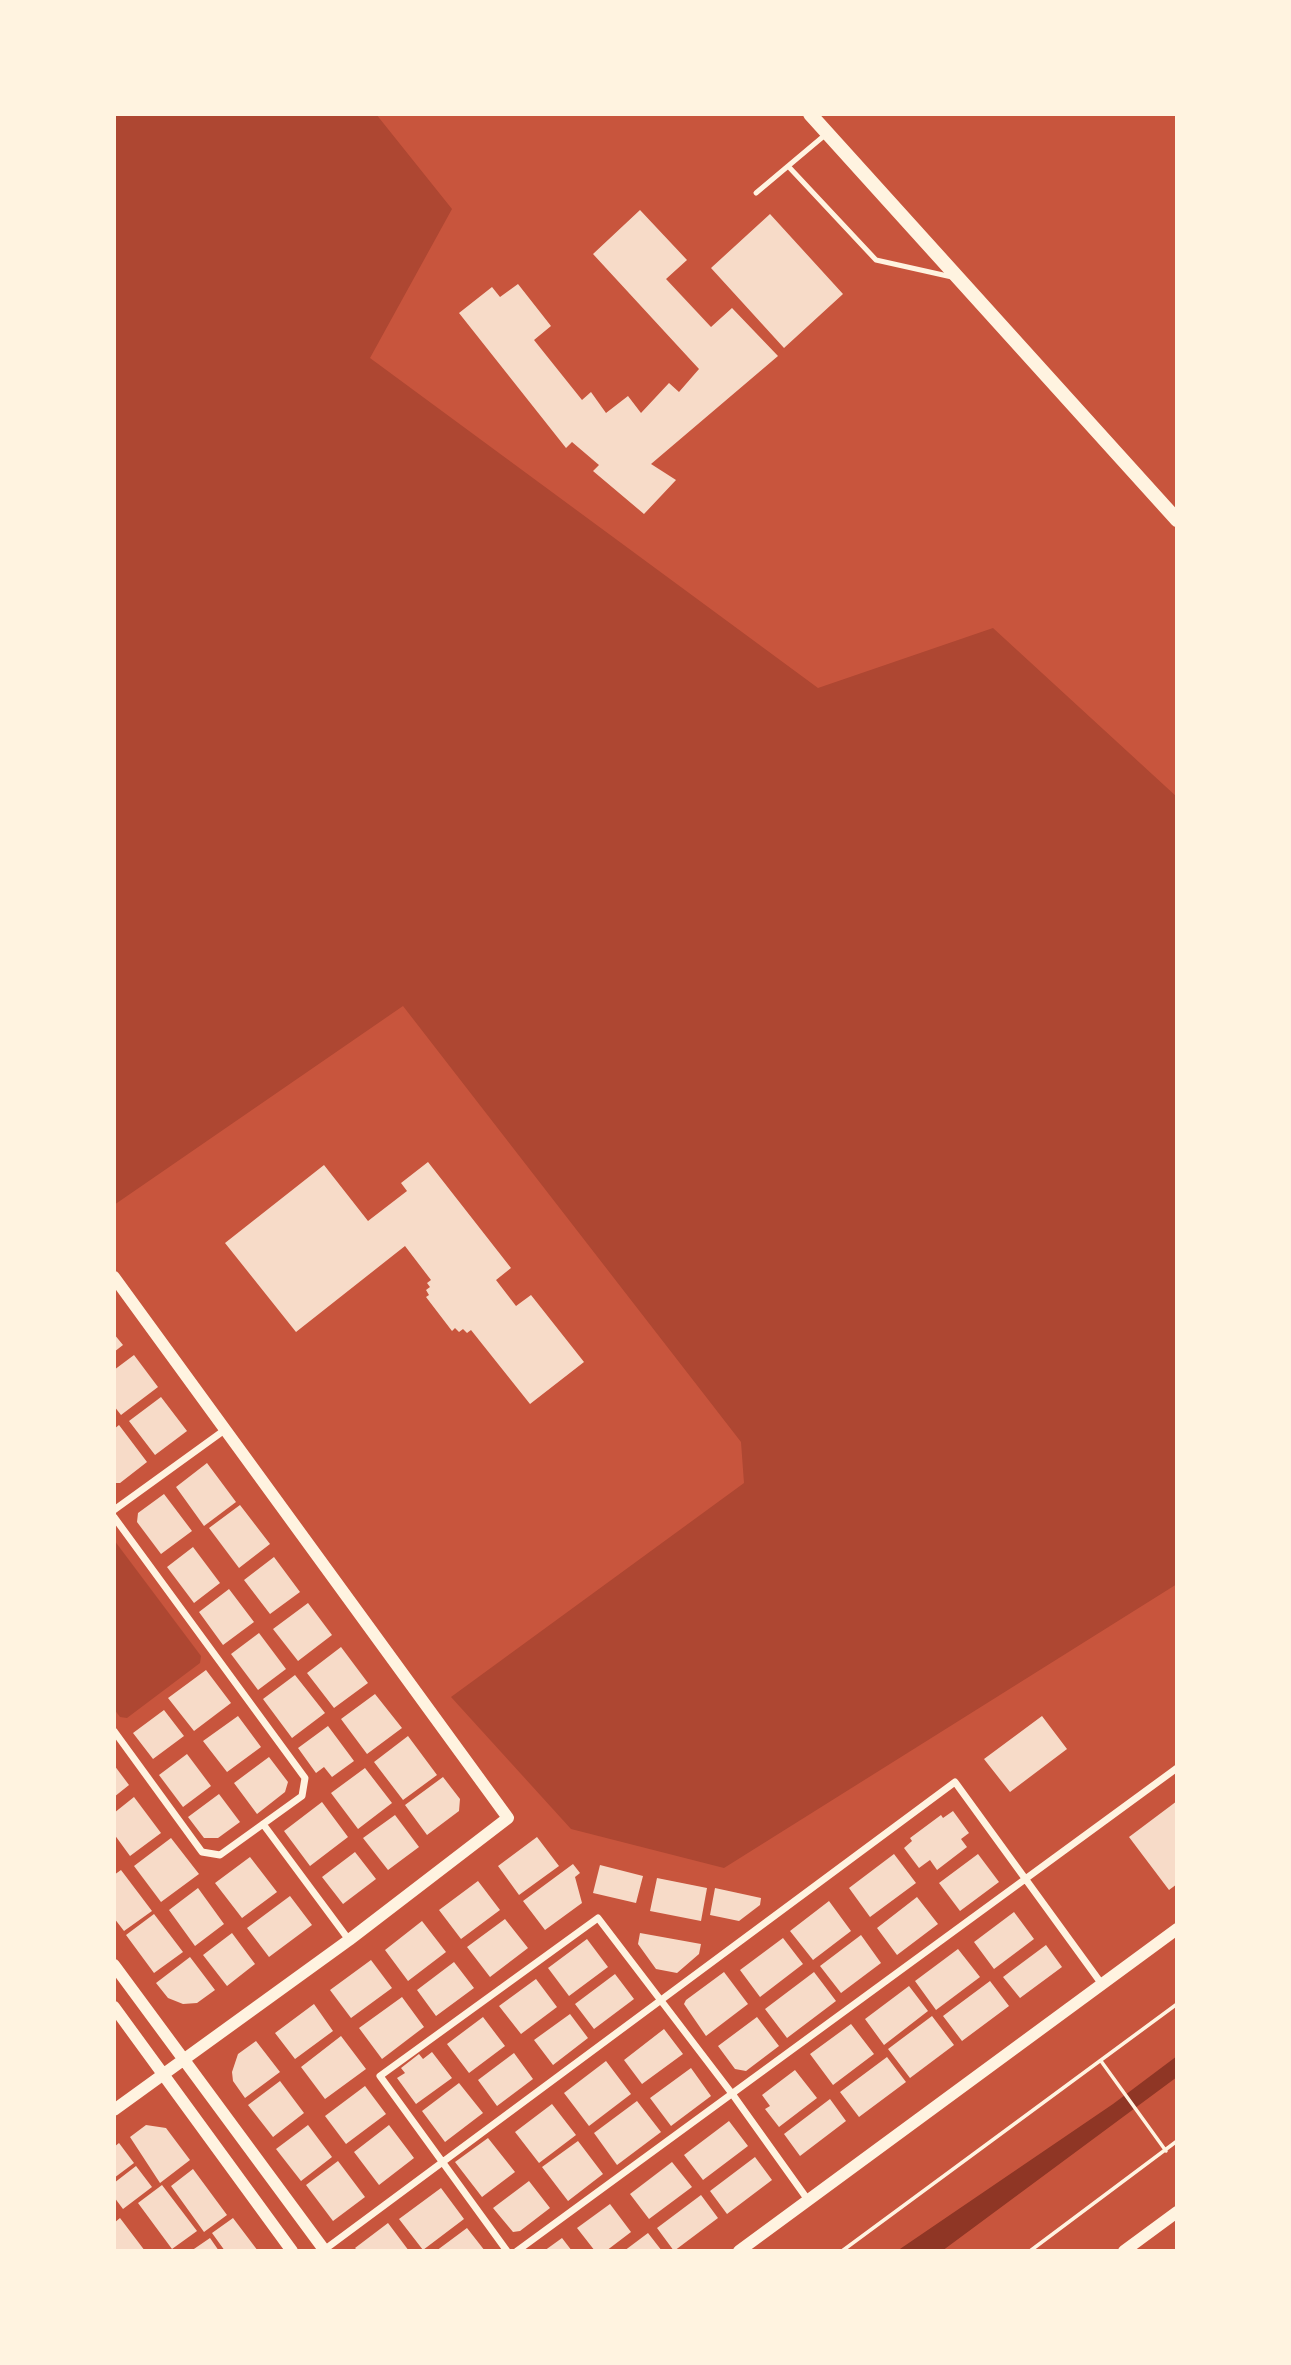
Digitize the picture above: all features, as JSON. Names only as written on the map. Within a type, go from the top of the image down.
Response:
[{"type":"main road","points":[[810,114],[1177,520]]},
{"type":"street","points":[[114,1277],[508,1818],[349,1940],[114,2110]]},
{"type":"street","points":[[114,1510],[226,1429]]},
{"type":"street","points":[[114,1517],[305,1778],[303,1796],[220,1855],[202,1852],[114,1731]]},
{"type":"street","points":[[517,2251],[1177,1768]]},
{"type":"street","points":[[114,1965],[325,2251],[441,2162],[955,1782],[1101,1983]]},
{"type":"street","points":[[263,1824],[349,1940]]},
{"type":"street","points":[[507,2251],[380,2076],[598,1918],[733,2095],[808,2200]]},
{"type":"street","points":[[739,2251],[1177,1929]]},
{"type":"street","points":[[114,2007],[292,2251]]},
{"type":"street","points":[[1124,2251],[1177,2212]]},
{"type":"lane","points":[[756,193],[828,133]]},
{"type":"lane","points":[[788,166],[876,260],[960,279]]},
{"type":"path","points":[[842,2251],[1177,2004]]},
{"type":"path","points":[[1101,2061],[1166,2151]]},
{"type":"path","points":[[1030,2251],[1177,2141]]},
{"type":"shaded area","points":[[114,114],[376,114],[452,209],[370,358],[818,688],[993,628],[1177,797],[1177,1584],[724,1868],[571,1829],[451,1697],[744,1483],[741,1442],[403,1006],[114,1205]]},
{"type":"shaded area","points":[[114,1540],[201,1656],[200,1663],[127,1718],[120,1717],[114,1709]]},
{"type":"shaded area","points":[[1177,2056],[1177,2077],[942,2251],[897,2251],[1113,2104]]},
{"type":"building","points":[[640,210],[687,260],[666,279],[711,327],[732,308],[778,356],[651,464],[676,480],[644,514],[593,471],[599,465],[572,442],[566,448],[459,313],[492,287],[500,297],[518,284],[551,326],[534,340],[582,400],[591,392],[606,413],[628,396],[641,413],[669,383],[679,392],[699,369],[593,254]]},
{"type":"building","points":[[770,214],[843,294],[784,348],[711,268]]},
{"type":"building","points":[[428,1162],[511,1268],[496,1280],[516,1306],[531,1295],[584,1362],[530,1404],[471,1330],[467,1333],[463,1329],[459,1332],[455,1328],[452,1331],[426,1297],[429,1295],[426,1290],[430,1287],[427,1283],[431,1280],[405,1246],[296,1332],[225,1243],[324,1165],[368,1221],[407,1191],[401,1183]]},
{"type":"building","points":[[114,1334],[123,1345],[114,1352]]},
{"type":"building","points":[[134,1355],[158,1387],[121,1415],[114,1406],[114,1370]]},
{"type":"building","points":[[161,1397],[187,1431],[155,1455],[129,1421]]},
{"type":"building","points":[[119,1425],[147,1462],[120,1483],[114,1483],[114,1429]]},
{"type":"building","points":[[207,1463],[236,1502],[204,1526],[176,1487]]},
{"type":"building","points":[[164,1494],[192,1531],[161,1554],[137,1522],[138,1513]]},
{"type":"building","points":[[240,1505],[270,1544],[239,1568],[209,1528]]},
{"type":"building","points":[[193,1547],[220,1583],[194,1603],[167,1567]]},
{"type":"building","points":[[274,1557],[300,1592],[270,1614],[244,1580]]},
{"type":"building","points":[[229,1589],[254,1622],[223,1645],[199,1612]]},
{"type":"building","points":[[308,1603],[332,1635],[298,1661],[273,1629]]},
{"type":"building","points":[[259,1633],[286,1669],[258,1690],[231,1654]]},
{"type":"building","points":[[341,1647],[368,1683],[334,1708],[307,1673]]},
{"type":"building","points":[[206,1670],[231,1703],[194,1731],[168,1698]]},
{"type":"building","points":[[295,1675],[325,1713],[292,1738],[263,1699]]},
{"type":"building","points":[[375,1694],[402,1728],[367,1754],[341,1719]]},
{"type":"building","points":[[164,1710],[184,1736],[153,1759],[133,1733]]},
{"type":"building","points":[[238,1716],[261,1747],[227,1772],[203,1741]]},
{"type":"building","points":[[1042,1716],[1067,1749],[1010,1792],[984,1759]]},
{"type":"building","points":[[328,1726],[354,1761],[332,1777],[324,1767],[316,1773],[298,1748]]},
{"type":"building","points":[[408,1736],[437,1775],[403,1800],[374,1762]]},
{"type":"building","points":[[187,1754],[211,1786],[183,1807],[159,1775]]},
{"type":"building","points":[[269,1757],[288,1782],[285,1792],[257,1814],[234,1783]]},
{"type":"building","points":[[114,1765],[129,1785],[114,1797]]},
{"type":"building","points":[[365,1768],[392,1803],[358,1829],[331,1793]]},
{"type":"building","points":[[443,1777],[460,1799],[459,1811],[427,1835],[405,1805]]},
{"type":"building","points":[[219,1794],[240,1822],[218,1838],[204,1838],[188,1817]]},
{"type":"building","points":[[134,1797],[161,1833],[130,1856],[114,1834],[114,1813]]},
{"type":"building","points":[[1177,1801],[1177,1884],[1169,1890],[1129,1837]]},
{"type":"building","points":[[322,1802],[348,1837],[310,1866],[284,1831]]},
{"type":"building","points":[[953,1811],[969,1833],[961,1839],[967,1847],[937,1870],[930,1860],[919,1868],[904,1848],[912,1841],[910,1838],[941,1815],[943,1818]]},
{"type":"building","points":[[395,1815],[419,1847],[388,1870],[363,1838]]},
{"type":"building","points":[[537,1837],[559,1866],[519,1895],[498,1866]]},
{"type":"building","points":[[171,1838],[199,1874],[161,1902],[134,1866]]},
{"type":"building","points":[[355,1852],[376,1879],[343,1904],[322,1877]]},
{"type":"building","points":[[894,1854],[916,1883],[870,1917],[849,1888]]},
{"type":"building","points":[[978,1854],[999,1882],[960,1911],[939,1883]]},
{"type":"building","points":[[250,1857],[277,1892],[242,1918],[215,1883]]},
{"type":"building","points":[[573,1864],[580,1873],[575,1877],[582,1903],[545,1930],[523,1901]]},
{"type":"building","points":[[600,1865],[643,1876],[636,1903],[593,1893]]},
{"type":"building","points":[[121,1870],[152,1911],[124,1931],[114,1918],[114,1875]]},
{"type":"building","points":[[657,1878],[707,1888],[701,1921],[650,1911]]},
{"type":"building","points":[[478,1881],[500,1910],[461,1939],[439,1910]]},
{"type":"building","points":[[198,1888],[224,1924],[195,1946],[169,1910]]},
{"type":"building","points":[[715,1888],[761,1898],[760,1905],[739,1921],[710,1915]]},
{"type":"building","points":[[290,1896],[312,1925],[269,1957],[247,1928]]},
{"type":"building","points":[[917,1897],[938,1924],[897,1955],[877,1928]]},
{"type":"building","points":[[829,1901],[851,1931],[813,1960],[790,1931]]},
{"type":"building","points":[[1014,1912],[1034,1939],[994,1969],[974,1942]]},
{"type":"building","points":[[154,1914],[183,1952],[154,1973],[126,1935]]},
{"type":"building","points":[[505,1919],[528,1948],[490,1977],[467,1947]]},
{"type":"building","points":[[422,1921],[446,1952],[408,1981],[385,1950]]},
{"type":"building","points":[[232,1933],[255,1964],[227,1986],[203,1955]]},
{"type":"building","points":[[640,1933],[701,1944],[699,1954],[677,1973],[656,1969],[638,1944]]},
{"type":"building","points":[[861,1935],[881,1963],[841,1993],[820,1966]]},
{"type":"building","points":[[783,1938],[803,1964],[760,1997],[740,1970]]},
{"type":"building","points":[[587,1939],[608,1967],[569,1996],[548,1968]]},
{"type":"building","points":[[1046,1945],[1062,1967],[1020,1998],[1003,1977]]},
{"type":"building","points":[[958,1949],[980,1977],[936,2010],[915,1981]]},
{"type":"building","points":[[190,1957],[215,1990],[197,2003],[183,2004],[168,1998],[156,1983]]},
{"type":"building","points":[[371,1960],[392,1988],[351,2018],[330,1990]]},
{"type":"building","points":[[454,1962],[474,1988],[436,2016],[417,1990]]},
{"type":"building","points":[[724,1972],[748,2004],[706,2036],[684,2004]]},
{"type":"building","points":[[814,1972],[836,2001],[787,2038],[765,2009]]},
{"type":"building","points":[[615,1974],[634,1999],[594,2029],[575,2004]]},
{"type":"building","points":[[536,1979],[557,2007],[521,2034],[499,2006]]},
{"type":"building","points":[[990,1981],[1009,2006],[962,2041],[943,2016]]},
{"type":"building","points":[[909,1986],[928,2011],[884,2045],[865,2019]]},
{"type":"building","points":[[402,1997],[424,2027],[382,2059],[359,2028]]},
{"type":"building","points":[[314,2004],[333,2031],[295,2059],[275,2033]]},
{"type":"building","points":[[570,2014],[588,2038],[553,2065],[534,2040]]},
{"type":"building","points":[[932,2016],[954,2045],[910,2078],[888,2049]]},
{"type":"building","points":[[483,2017],[505,2046],[469,2073],[447,2044]]},
{"type":"building","points":[[757,2017],[779,2046],[746,2071],[735,2069],[718,2046]]},
{"type":"building","points":[[851,2024],[874,2054],[833,2085],[810,2054]]},
{"type":"building","points":[[664,2029],[683,2054],[642,2084],[624,2060]]},
{"type":"building","points":[[341,2036],[366,2069],[325,2099],[301,2067]]},
{"type":"building","points":[[256,2041],[280,2072],[245,2098],[233,2081],[232,2072],[238,2054]]},
{"type":"building","points":[[432,2052],[452,2078],[416,2104],[397,2078],[405,2073],[401,2068],[419,2054],[423,2059]]},
{"type":"building","points":[[514,2053],[533,2079],[497,2106],[478,2080]]},
{"type":"building","points":[[887,2057],[906,2082],[859,2117],[840,2092]]},
{"type":"building","points":[[606,2061],[631,2094],[589,2126],[564,2093]]},
{"type":"building","points":[[691,2068],[711,2096],[671,2126],[650,2098]]},
{"type":"building","points":[[795,2070],[817,2098],[779,2127],[765,2109],[770,2106],[762,2095]]},
{"type":"building","points":[[280,2081],[304,2113],[273,2137],[248,2105]]},
{"type":"building","points":[[459,2083],[483,2113],[445,2142],[422,2111]]},
{"type":"building","points":[[365,2086],[386,2114],[346,2144],[325,2116]]},
{"type":"building","points":[[830,2099],[846,2121],[800,2156],[784,2134]]},
{"type":"building","points":[[637,2101],[661,2132],[617,2165],[594,2133]]},
{"type":"building","points":[[552,2104],[576,2135],[539,2163],[515,2132]]},
{"type":"building","points":[[729,2121],[748,2146],[703,2180],[684,2155]]},
{"type":"building","points":[[146,2125],[166,2128],[190,2160],[160,2183],[130,2137]]},
{"type":"building","points":[[308,2125],[332,2157],[301,2181],[276,2149]]},
{"type":"building","points":[[389,2125],[414,2158],[379,2185],[354,2152]]},
{"type":"building","points":[[488,2138],[515,2172],[482,2197],[455,2162]]},
{"type":"building","points":[[578,2141],[603,2174],[568,2201],[542,2167]]},
{"type":"building","points":[[119,2143],[134,2163],[114,2178],[114,2147]]},
{"type":"building","points":[[755,2157],[772,2180],[727,2214],[710,2191]]},
{"type":"building","points":[[338,2161],[365,2197],[333,2221],[306,2185]]},
{"type":"building","points":[[672,2162],[692,2187],[649,2219],[630,2194]]},
{"type":"building","points":[[136,2166],[152,2187],[123,2209],[114,2197],[114,2183]]},
{"type":"building","points":[[193,2169],[227,2215],[204,2232],[171,2186]]},
{"type":"building","points":[[529,2181],[550,2208],[520,2231],[513,2232],[493,2208]]},
{"type":"building","points":[[162,2185],[197,2231],[172,2249],[138,2203]]},
{"type":"building","points":[[441,2188],[464,2219],[423,2250],[399,2219]]},
{"type":"building","points":[[701,2195],[718,2218],[674,2251],[657,2228]]},
{"type":"building","points":[[610,2204],[631,2232],[606,2251],[595,2251],[577,2228]]},
{"type":"building","points":[[120,2218],[145,2251],[114,2251],[114,2223]]},
{"type":"building","points":[[233,2218],[258,2251],[225,2251],[212,2233]]},
{"type":"building","points":[[388,2223],[409,2251],[358,2251],[355,2248]]},
{"type":"building","points":[[467,2228],[485,2251],[436,2251]]},
{"type":"building","points":[[648,2233],[662,2251],[624,2251]]},
{"type":"building","points":[[210,2238],[219,2251],[191,2251]]},
{"type":"building","points":[[562,2238],[572,2251],[544,2251]]}]
